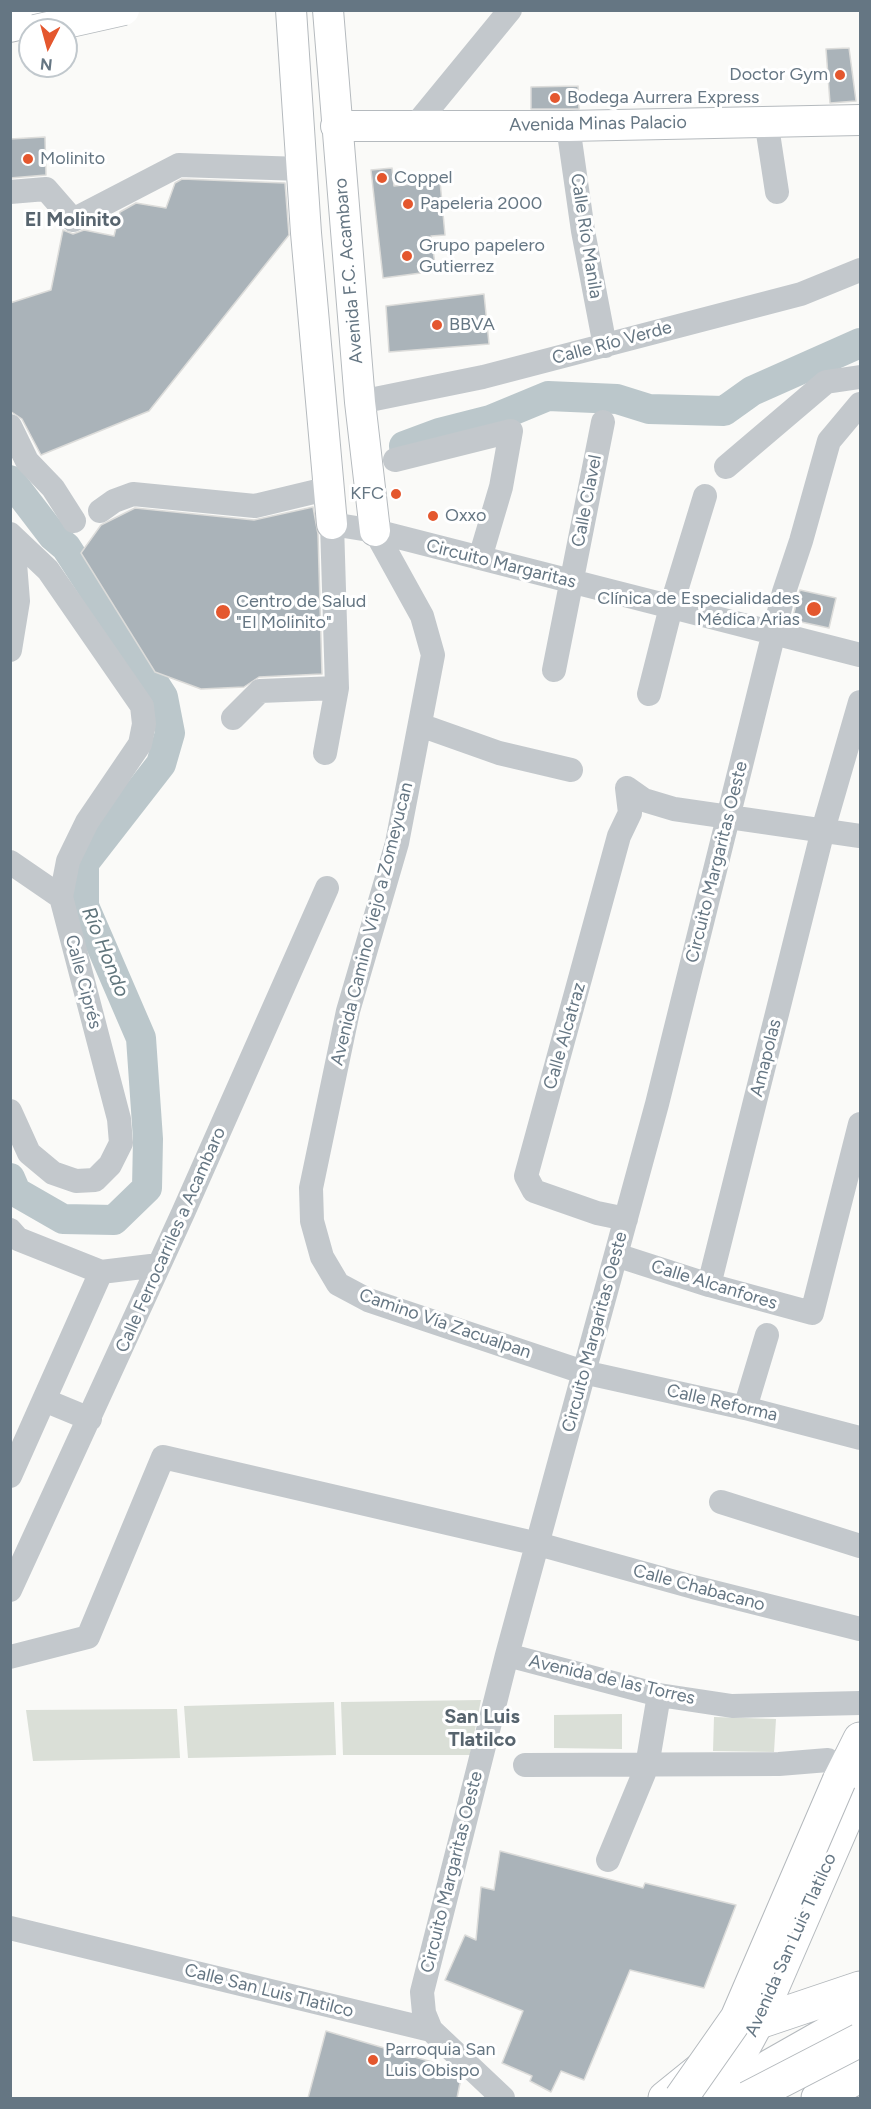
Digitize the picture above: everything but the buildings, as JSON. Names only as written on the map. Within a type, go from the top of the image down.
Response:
[{"type":"highway","points":[[681,2098],[737,2018],[842,1777],[861,1739]]},
{"type":"highway","points":[[665,2098],[759,2022],[861,1988]]},
{"type":"highway","points":[[748,2098],[755,2083],[770,2066],[861,2015]]},
{"type":"highway","points":[[759,2022],[770,2034],[813,2040]]},
{"type":"highway","points":[[748,2098],[861,2040]]},
{"type":"highway","points":[[818,2098],[861,2076]]},
{"type":"main road","points":[[78,20],[124,10]]},
{"type":"main road","points":[[10,20],[141,10]]},
{"type":"main road","points":[[291,10],[302,169],[316,446],[330,488],[332,524]]},
{"type":"main road","name":"Avenida F.C. Acambaro","points":[[328,10],[360,402],[375,531]]},
{"type":"main road","points":[[10,27],[70,17]]},
{"type":"main road","name":"Avenida Minas Palacio","points":[[336,126],[568,126],[766,120],[861,120]]},
{"type":"main road","name":"Avenida San Luis Tlatilco","points":[[718,2098],[759,2022],[842,1777]]},
{"type":"street","points":[[414,127],[510,10]]},
{"type":"street","points":[[766,120],[777,192]]},
{"type":"street","name":"Calle Río Manila","points":[[568,126],[583,231],[605,346]]},
{"type":"street","points":[[10,192],[46,189],[73,220],[180,165],[302,169]]},
{"type":"street","name":"Calle Río Verde","points":[[360,402],[483,377],[605,346],[801,294],[861,270]]},
{"type":"street","points":[[726,467],[826,382],[861,377]]},
{"type":"street","points":[[774,633],[829,441],[861,404]]},
{"type":"street","name":"Calle Clavel","points":[[554,670],[603,422]]},
{"type":"street","points":[[10,426],[27,460],[53,488],[74,520]]},
{"type":"street","points":[[395,460],[511,431],[501,487],[480,558]]},
{"type":"street","points":[[100,511],[114,501],[133,494],[255,506],[330,488]]},
{"type":"street","points":[[649,694],[671,607],[705,496]]},
{"type":"street","points":[[325,753],[338,688],[332,524]]},
{"type":"street","name":"Circuito Margaritas","points":[[332,524],[375,531],[861,656]]},
{"type":"street","name":"Avenida Camino Viejo a Zomeyucan","points":[[322,1257],[312,1221],[311,1188],[348,1011],[397,843],[433,655],[422,616],[375,531]]},
{"type":"street","points":[[10,650],[18,601],[12,536]]},
{"type":"street","name":"Calle Ciprés","points":[[10,1111],[29,1154],[53,1173],[76,1181],[95,1180],[111,1165],[121,1143],[120,1119],[61,897],[68,861],[87,822],[140,744],[144,724],[142,706],[48,570],[12,536]]},
{"type":"street","name":"Circuito Margaritas Oeste","points":[[430,2031],[424,2013],[422,1992],[507,1655],[533,1542],[626,1219],[774,633]]},
{"type":"street","points":[[233,718],[260,691],[338,688]]},
{"type":"street","name":"Amapolas","points":[[709,1285],[823,830],[861,702]]},
{"type":"street","points":[[420,725],[499,753],[572,770]]},
{"type":"street","name":"Calle Alcatraz","points":[[626,1219],[597,1213],[534,1191],[526,1176],[619,836],[630,813],[627,788],[644,800],[674,809],[729,816]]},
{"type":"street","points":[[729,816],[861,836]]},
{"type":"street","points":[[10,862],[61,897]]},
{"type":"street","name":"Calle Ferrocarriles a Acambaro","points":[[10,1590],[90,1419],[327,888]]},
{"type":"street","name":"Calle Alcanfores","points":[[616,1255],[709,1285],[812,1313],[861,1124]]},
{"type":"street","points":[[10,1230],[18,1239],[101,1272],[159,1265]]},
{"type":"street","name":"Camino Vía Zacualpan","points":[[322,1257],[338,1284],[368,1300],[583,1372]]},
{"type":"street","points":[[10,1476],[101,1272]]},
{"type":"street","points":[[746,1408],[767,1335]]},
{"type":"street","name":"Calle Reforma","points":[[583,1372],[746,1408],[861,1438]]},
{"type":"street","points":[[44,1400],[90,1419]]},
{"type":"street","name":"Calle Chabacano","points":[[10,1657],[88,1637],[163,1457],[533,1542],[693,1587],[861,1629]]},
{"type":"street","points":[[720,1502],[861,1546]]},
{"type":"street","name":"Avenida de las Torres","points":[[507,1655],[658,1695],[732,1706],[861,1703]]},
{"type":"street","points":[[608,1860],[647,1766],[658,1695]]},
{"type":"street","points":[[525,1765],[780,1764],[842,1777]]},
{"type":"street","name":"Calle San Luis Tlatilco","points":[[10,1928],[430,2031],[504,2098]]},
{"type":"shaded area","points":[[481,1700],[470,1755],[343,1755],[341,1702]]},
{"type":"shaded area","points":[[334,1702],[336,1755],[188,1758],[184,1706]]},
{"type":"shaded area","points":[[177,1709],[180,1758],[33,1761],[26,1710]]},
{"type":"shaded area","points":[[622,1714],[622,1749],[554,1748],[554,1715]]},
{"type":"shaded area","points":[[714,1717],[776,1719],[774,1752],[713,1751]]},
{"type":"waterway","points":[[404,446],[439,433],[490,420],[548,396],[617,399],[649,409],[724,411],[752,391],[860,343]]},
{"type":"waterway","name":"Río Hondo","points":[[10,480],[53,536],[66,547],[163,697],[170,733],[161,764],[84,863],[84,906],[141,1038],[148,1139],[147,1188],[114,1220],[63,1219],[16,1192],[10,1178]]},
{"type":"place","name":"Doctor Gym","points":[[840,75]]},
{"type":"place","name":"Bodega Aurrera Express","points":[[555,98]]},
{"type":"place","name":"Molinito","points":[[28,159]]},
{"type":"place","name":"Coppel","points":[[382,178]]},
{"type":"place","name":"Papeleria 2000","points":[[408,204]]},
{"type":"place","name":"Grupo papelero Gutierrez","points":[[407,256]]},
{"type":"place","name":"BBVA","points":[[437,325]]},
{"type":"place","name":"KFC","points":[[396,494]]},
{"type":"place","name":"Oxxo","points":[[433,516]]},
{"type":"place","name":"Clínica de Especialidades Médica Arias","points":[[814,609]]},
{"type":"place","name":"Centro de Salud \"El Molinito\"","points":[[223,612]]},
{"type":"place","name":"Parroquia San Luis Obispo","points":[[373,2060]]},
{"type":"district","name":"El Molinito","points":[[73,220]]},
{"type":"district","name":"San Luis Tlatilco","points":[[482,1728]]}]
